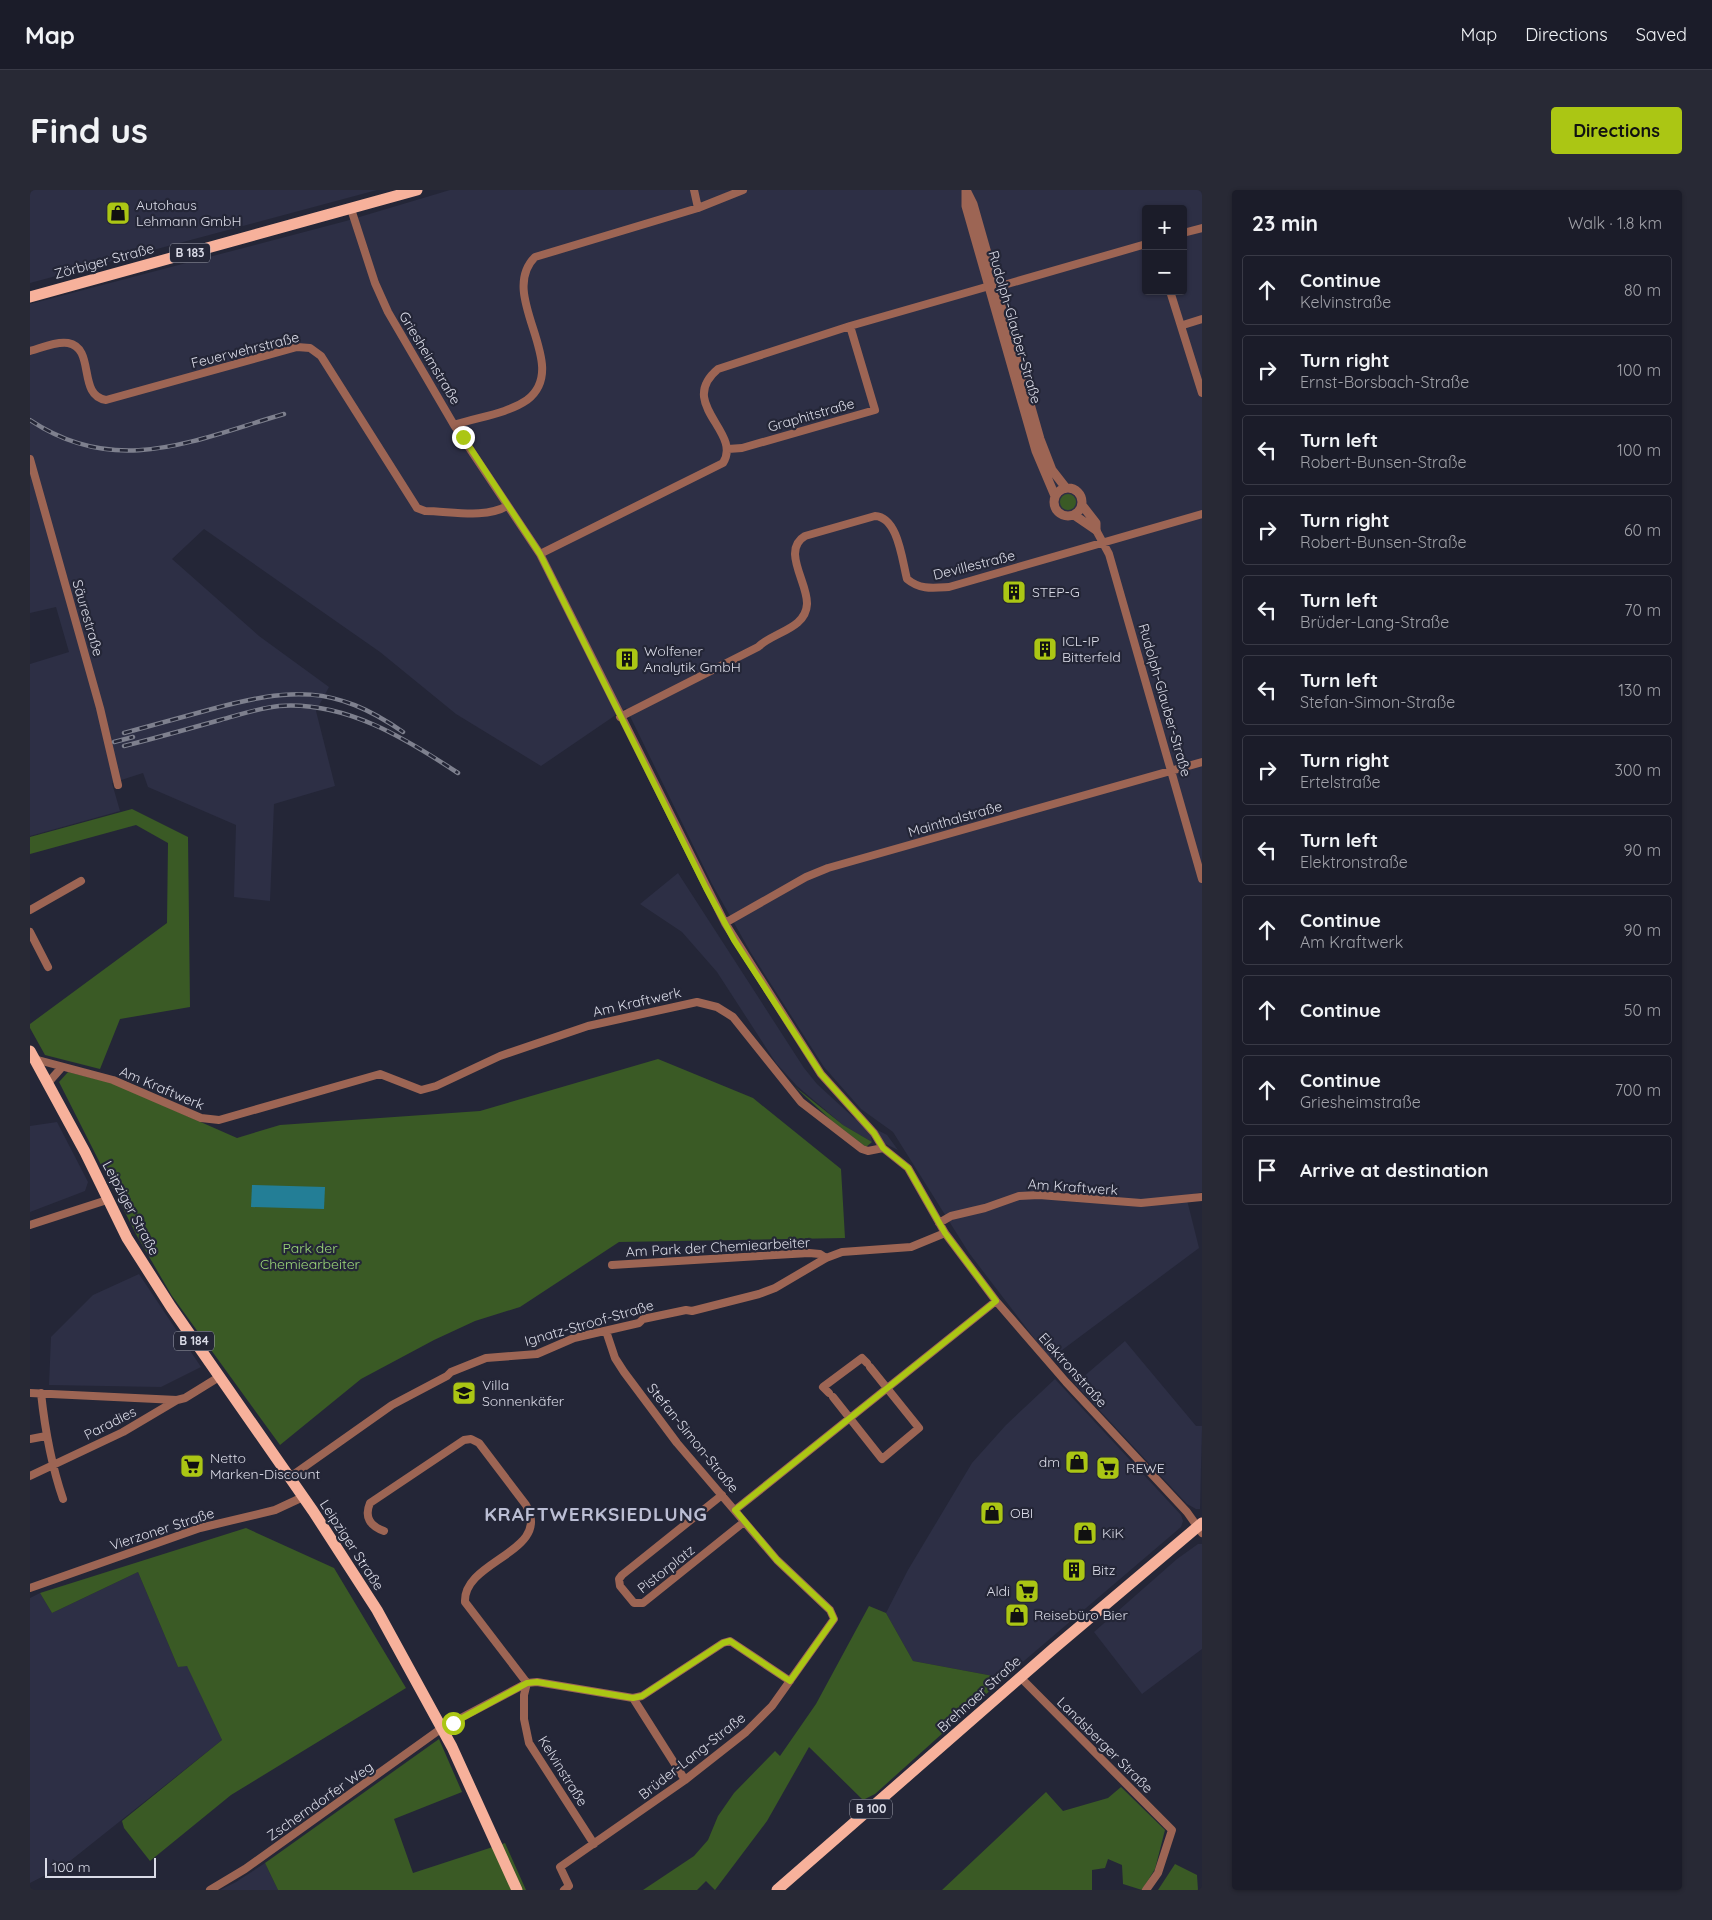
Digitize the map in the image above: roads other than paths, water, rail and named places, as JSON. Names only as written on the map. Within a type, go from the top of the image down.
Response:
[{"type":"main road","name":"Zörbiger Straße","points":[[30,296],[417,190]]},
{"type":"main road","name":"Leipziger Straße","points":[[31,1056],[85,1152],[127,1238],[161,1292],[303,1496],[377,1610],[442,1728],[483,1812],[517,1890]]},
{"type":"main road","name":"Brehnaer Straße","points":[[777,1890],[1020,1677],[1200,1528]]},
{"type":"street","points":[[694,190],[698,208]]},
{"type":"street","name":"Rudolph-Glauber-Straße","points":[[967,190],[966,206],[994,286],[1045,453],[1058,480],[1066,488],[1078,493],[1082,505],[1096,523],[1096,530]]},
{"type":"street","points":[[454,425],[512,407],[528,399],[537,387],[542,375],[542,361],[526,303],[523,279],[526,266],[535,257],[698,208],[739,191]]},
{"type":"street","name":"Griesheimstraße","points":[[351,209],[384,304],[454,425],[540,554],[620,717],[725,923],[818,1069],[874,1133],[883,1148]]},
{"type":"street","points":[[1187,233],[1202,228]]},
{"type":"street","points":[[540,554],[690,478],[720,466],[726,459],[728,449],[705,403],[705,387],[714,372],[730,364],[850,326],[1142,245]]},
{"type":"street","name":"Rudolph-Glauber-Straße","points":[[994,286],[1036,451],[1055,496],[1054,506],[1058,512],[1067,516],[1074,515],[1096,530],[1109,554],[1202,879]]},
{"type":"street","points":[[1172,295],[1183,325],[1202,393]]},
{"type":"street","points":[[1183,325],[1202,319]]},
{"type":"street","name":"Graphitstraße","points":[[728,449],[742,448],[874,410],[850,326]]},
{"type":"street","name":"Feuerwehrstraße","points":[[30,350],[64,342],[76,346],[82,354],[92,391],[96,397],[106,400],[297,347],[310,348],[321,356],[417,508],[425,511],[482,513],[500,510],[507,506]]},
{"type":"street","name":"Säurestraße","points":[[30,459],[100,708],[118,785]]},
{"type":"street","points":[[1055,496],[1066,488]]},
{"type":"street","points":[[1074,515],[1082,505]]},
{"type":"street","points":[[1103,542],[1202,514]]},
{"type":"street","name":"Devillestraße","points":[[620,717],[758,647],[765,640],[797,624],[807,607],[807,598],[795,555],[799,541],[805,536],[875,516],[885,518],[893,526],[907,579],[913,584],[929,589],[949,586],[1103,542]]},
{"type":"street","name":"Mainthalstraße","points":[[725,923],[806,877],[828,868],[1202,762]]},
{"type":"street","points":[[30,910],[81,881]]},
{"type":"street","points":[[30,932],[48,967]]},
{"type":"street","name":"Am Kraftwerk","points":[[31,1056],[62,1067],[113,1080],[201,1118],[219,1120],[380,1074],[421,1090],[436,1086],[500,1056],[588,1026],[697,1002],[716,1006],[733,1017],[801,1102],[862,1149],[868,1151],[883,1148]]},
{"type":"street","points":[[47,1084],[62,1067]]},
{"type":"street","points":[[883,1148],[908,1168],[939,1223]]},
{"type":"street","name":"Am Kraftwerk","points":[[939,1223],[951,1216],[985,1208],[1019,1196],[1039,1195],[1141,1202],[1202,1197]]},
{"type":"street","points":[[30,1225],[107,1200]]},
{"type":"street","name":"Elektronstraße","points":[[939,1223],[996,1301],[1066,1382],[1200,1528]]},
{"type":"street","name":"Ignatz-Stroof-Straße","points":[[290,1477],[392,1405],[451,1372],[486,1358],[537,1354],[574,1338],[639,1323],[643,1319],[686,1310],[692,1311],[759,1294],[781,1285],[826,1258],[855,1249],[911,1247],[945,1233]]},
{"type":"street","name":"Am Park der Chemiearbeiter","points":[[612,1265],[809,1253],[820,1254],[826,1258]]},
{"type":"street","points":[[735,1510],[849,1416],[996,1301]]},
{"type":"street","name":"Stefan-Simon-Straße","points":[[606,1331],[615,1358],[677,1443],[777,1560],[830,1610],[834,1619]]},
{"type":"street","points":[[862,1358],[887,1388],[919,1428],[882,1459],[849,1416],[823,1387],[862,1358]]},
{"type":"street","name":"Paradies","points":[[30,1476],[123,1432],[177,1400],[185,1398],[219,1376]]},
{"type":"street","name":"Paradies","points":[[30,1393],[177,1400]]},
{"type":"street","points":[[41,1393],[46,1436],[52,1465],[63,1499]]},
{"type":"street","points":[[30,1439],[46,1436]]},
{"type":"street","points":[[384,1531],[375,1528],[368,1519],[366,1511],[370,1503],[464,1440],[471,1439],[479,1443],[526,1505],[532,1515],[532,1523],[530,1531],[523,1540],[471,1582],[464,1595],[465,1602],[527,1683]]},
{"type":"street","name":"Pistorplatz","points":[[722,1495],[622,1575],[619,1579],[620,1586],[634,1603],[644,1603],[744,1522]]},
{"type":"street","name":"Vierzoner Straße","points":[[30,1588],[200,1528],[275,1510],[303,1496]]},
{"type":"street","name":"Brüder-Lang-Straße","points":[[564,1890],[569,1886],[560,1867],[685,1780],[765,1714],[834,1619]]},
{"type":"street","points":[[442,1728],[527,1683],[537,1682],[633,1698],[642,1696],[723,1643],[730,1641],[790,1681]]},
{"type":"street","name":"Landsberger Straße","points":[[1020,1677],[1172,1830],[1158,1873],[1146,1890]]},
{"type":"street","name":"Kelvinstraße","points":[[527,1683],[524,1695],[524,1720],[529,1743],[594,1844]]},
{"type":"street","points":[[633,1698],[685,1780]]},
{"type":"street","name":"Zscherndorfer Weg","points":[[210,1890],[245,1869],[442,1728]]},
{"type":"water","points":[[252,1185],[325,1187],[324,1209],[251,1207]]},
{"type":"railway","points":[[30,420],[62,437],[94,447],[125,450],[187,443],[284,414]]},
{"type":"railway","points":[[124,733],[240,702],[289,694],[333,698],[355,705],[378,716],[403,732]]},
{"type":"railway","points":[[124,746],[257,710],[279,706],[303,706],[327,709],[373,724],[417,747],[458,773]]},
{"type":"railway","points":[[114,742],[133,737]]},
{"type":"place","name":"Autohaus Lehmann GmbH","points":[[118,213]]},
{"type":"place","name":"STEP-G","points":[[1014,592]]},
{"type":"place","name":"ICL-IP Bitterfeld","points":[[1045,649]]},
{"type":"place","name":"Wolfener Analytik GmbH","points":[[627,659]]},
{"type":"place","name":"Villa Sonnenkäfer","points":[[464,1393]]},
{"type":"place","name":"dm","points":[[1077,1462]]},
{"type":"place","name":"Netto Marken-Discount","points":[[192,1466]]},
{"type":"place","name":"REWE","points":[[1108,1468]]},
{"type":"place","name":"OBI","points":[[992,1513]]},
{"type":"place","name":"KiK","points":[[1085,1533]]},
{"type":"place","name":"Bitz","points":[[1074,1570]]},
{"type":"place","name":"Aldi","points":[[1027,1591]]},
{"type":"place","name":"Reisebüro Bier","points":[[1017,1615]]},
{"type":"district","name":"KRAFTWERKSIEDLUNG","points":[[596,1514]]},
{"type":"park label","name":"Park der Chemiearbeiter","points":[[310,1256]]}]
